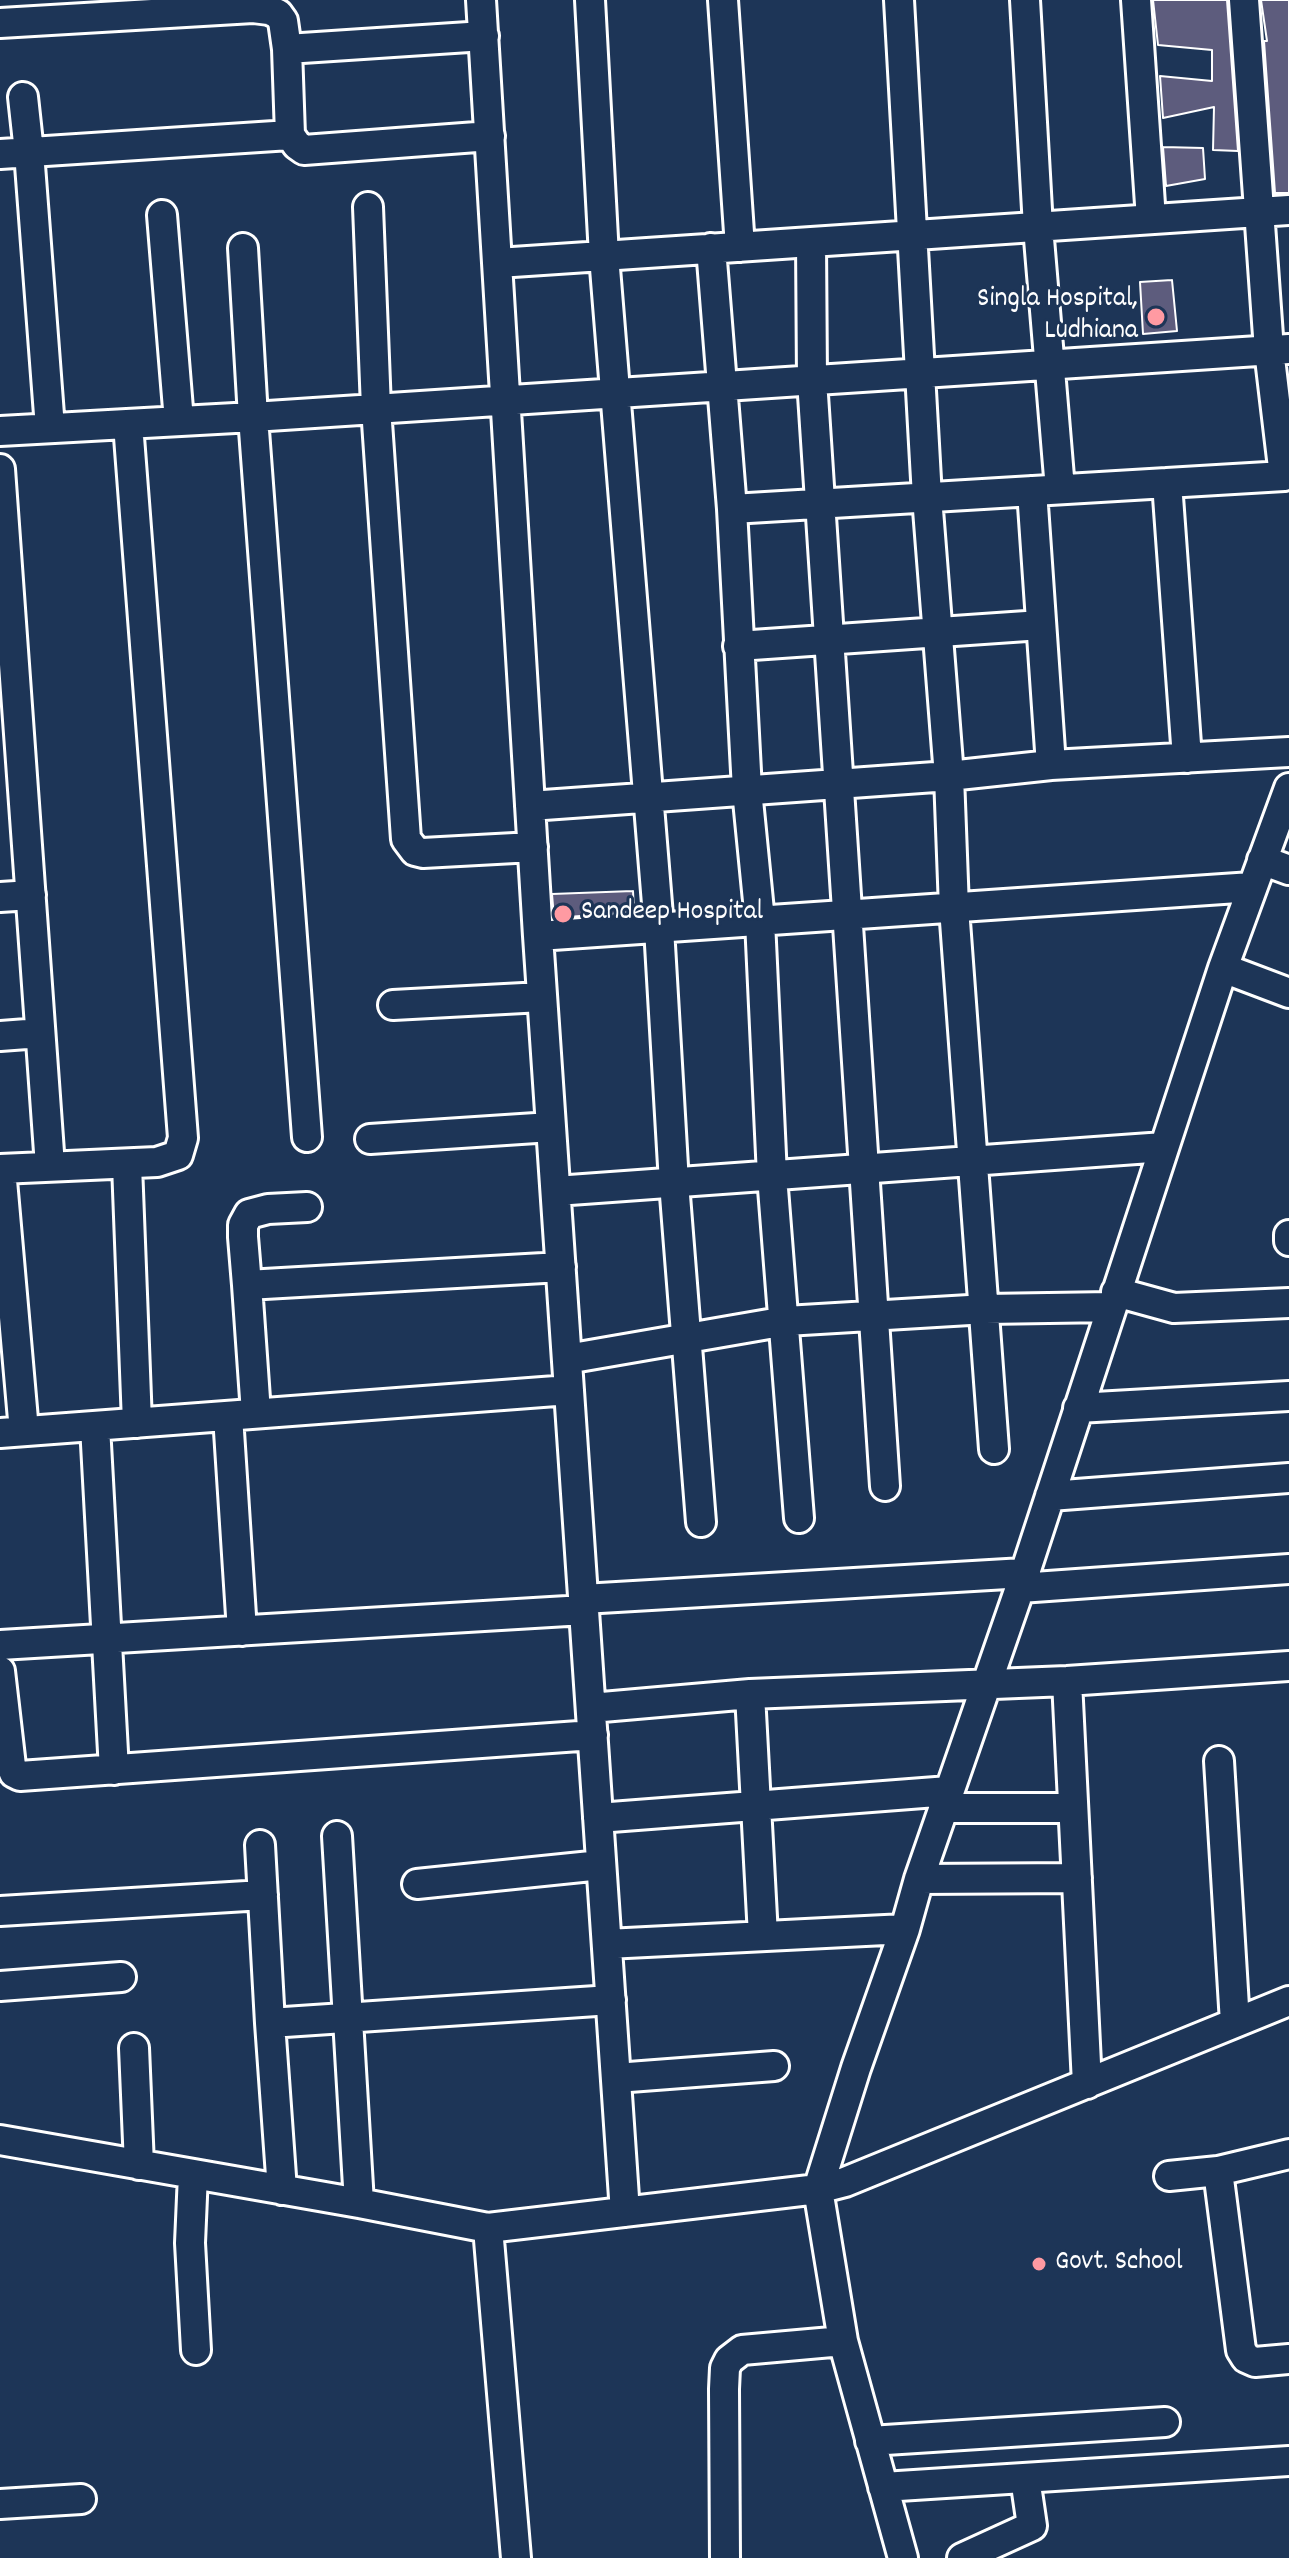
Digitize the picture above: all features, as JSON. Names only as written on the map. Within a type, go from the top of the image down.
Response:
[{"type":"street","points":[[481,0],[538,936],[625,2212]]},
{"type":"street","points":[[590,0],[604,256],[649,797],[674,1183],[701,1522]]},
{"type":"street","points":[[723,0],[740,247]]},
{"type":"street","points":[[899,0],[927,497],[994,1449]]},
{"type":"street","points":[[1025,0],[1038,227],[1060,489]]},
{"type":"street","points":[[1136,0],[1151,219]]},
{"type":"street","points":[[732,509],[1286,476],[1279,350],[1260,212],[1244,0]]},
{"type":"street","points":[[0,23],[253,8],[278,14],[283,21],[290,135],[304,150],[490,136]]},
{"type":"street","points":[[287,49],[484,36]]},
{"type":"street","points":[[23,97],[50,428]]},
{"type":"street","points":[[0,154],[290,135]]},
{"type":"street","points":[[368,207],[376,408],[406,839],[415,851],[423,853],[533,847]]},
{"type":"street","points":[[498,263],[1289,210]]},
{"type":"street","points":[[162,215],[179,421]]},
{"type":"street","points":[[811,242],[812,380],[885,1486]]},
{"type":"street","points":[[243,248],[307,1137]]},
{"type":"street","points":[[711,248],[724,386],[747,790],[760,921],[772,1176],[786,1321],[799,1518]]},
{"type":"street","points":[[0,431],[1279,350]]},
{"type":"street","points":[[128,424],[183,1138],[178,1155],[171,1159],[127,1165],[1,1169],[12,1432],[569,1390]]},
{"type":"street","points":[[0,469],[11,779],[31,895],[50,1166]]},
{"type":"street","points":[[1167,483],[1187,758]]},
{"type":"street","points":[[1032,491],[1051,765]]},
{"type":"street","points":[[738,646],[1041,625]]},
{"type":"street","points":[[530,806],[949,776],[1051,765],[1289,752]]},
{"type":"street","points":[[903,2558],[843,2341],[818,2189],[1223,968],[1289,788]]},
{"type":"street","points":[[1262,860],[1289,870]]},
{"type":"street","points":[[538,936],[1252,887]]},
{"type":"street","points":[[0,897],[31,895]]},
{"type":"street","points":[[1223,968],[1289,993]]},
{"type":"street","points":[[393,1005],[542,997]]},
{"type":"street","points":[[0,1036],[40,1033]]},
{"type":"street","points":[[370,1139],[551,1127]]},
{"type":"street","points":[[556,1191],[1164,1147]]},
{"type":"street","points":[[127,1165],[137,1423]]},
{"type":"street","points":[[256,1413],[243,1225],[249,1214],[268,1209],[307,1207]]},
{"type":"street","points":[[1289,1235],[1289,1241]]},
{"type":"street","points":[[247,1285],[561,1267]]},
{"type":"street","points":[[567,1359],[786,1321],[1114,1300],[1174,1308],[1289,1303]]},
{"type":"street","points":[[1078,1408],[1289,1396]]},
{"type":"street","points":[[228,1416],[242,1631]]},
{"type":"street","points":[[95,1426],[114,1770]]},
{"type":"street","points":[[1050,1496],[1289,1478]]},
{"type":"street","points":[[0,1645],[242,1631],[584,1604],[1289,1569]]},
{"type":"street","points":[[0,1671],[2,1712],[11,1766],[16,1775],[114,1770],[592,1722],[750,1694],[1067,1681],[1289,1666]]},
{"type":"street","points":[[1067,1681],[1087,2084]]},
{"type":"street","points":[[750,1694],[763,1936]]},
{"type":"street","points":[[1219,1761],[1235,2023]]},
{"type":"street","points":[[598,1818],[756,1804],[946,1800],[1073,1808]]},
{"type":"street","points":[[337,1836],[359,2203]]},
{"type":"street","points":[[260,1845],[282,2190]]},
{"type":"street","points":[[417,1884],[601,1865]]},
{"type":"street","points":[[919,1879],[1077,1878]]},
{"type":"street","points":[[0,1911],[263,1895]]},
{"type":"street","points":[[607,1944],[905,1929]]},
{"type":"street","points":[[0,1986],[121,1977]]},
{"type":"street","points":[[270,2023],[611,2000]]},
{"type":"street","points":[[0,2140],[488,2228],[818,2189],[845,2182],[1289,2001]]},
{"type":"street","points":[[134,2048],[139,2165]]},
{"type":"street","points":[[616,2078],[774,2066]]},
{"type":"street","points":[[1169,2176],[1218,2171],[1289,2154]]},
{"type":"street","points":[[1218,2171],[1241,2350],[1246,2358],[1255,2362],[1289,2359]]},
{"type":"street","points":[[193,2174],[190,2243],[196,2350]]},
{"type":"street","points":[[488,2228],[516,2558]]},
{"type":"street","points":[[725,2558],[724,2389],[725,2368],[729,2360],[742,2350],[843,2341]]},
{"type":"street","points":[[870,2441],[1165,2422]]},
{"type":"street","points":[[883,2487],[1289,2461]]},
{"type":"street","points":[[962,2558],[1032,2526],[1025,2478]]},
{"type":"street","points":[[0,2504],[81,2499]]},
{"type":"building","points":[[1153,0],[1227,0],[1238,151],[1213,150],[1214,107],[1163,118],[1160,76],[1212,81],[1212,50],[1158,45]]},
{"type":"building","points":[[1261,0],[1289,0],[1289,193],[1275,193],[1264,41],[1267,41]]},
{"type":"building","points":[[1163,147],[1203,148],[1205,179],[1166,186]]},
{"type":"building","points":[[1172,280],[1177,331],[1143,334],[1140,282]]},
{"type":"building","points":[[633,891],[634,912],[554,918],[552,894]]},
{"type":"place","name":"Singla Hospital, Ludhiana","points":[[1156,317]]},
{"type":"place","name":"Sandeep Hospital","points":[[563,914]]},
{"type":"place","name":"Govt. School","points":[[1039,2264]]}]
